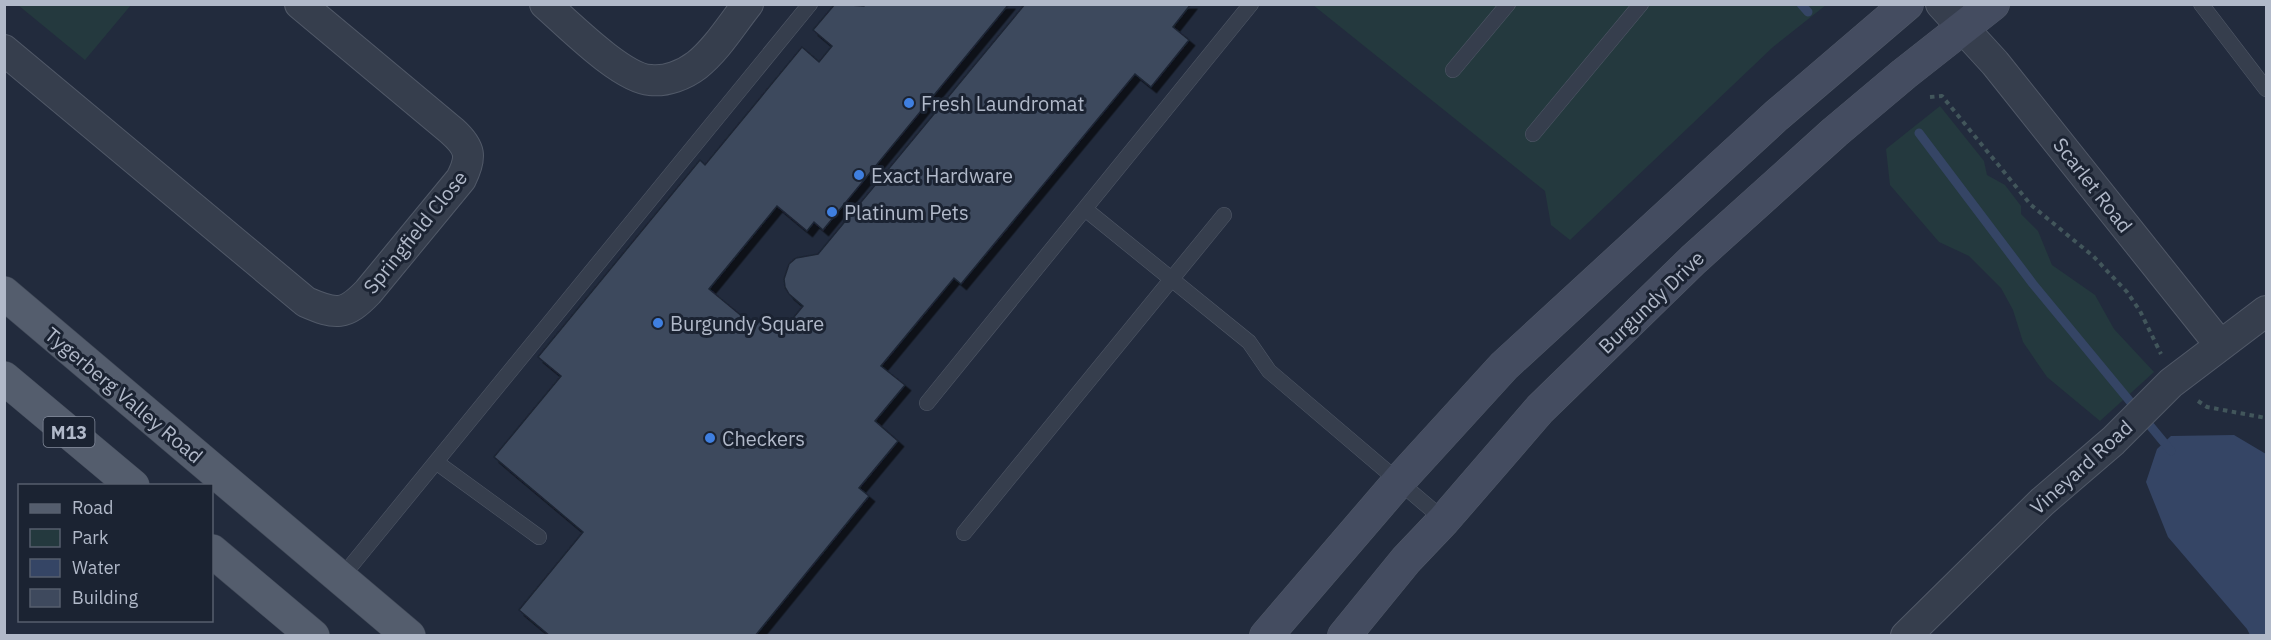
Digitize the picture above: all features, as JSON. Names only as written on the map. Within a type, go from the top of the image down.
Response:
[{"type":"main road","points":[[1266,636],[1399,481],[1522,350],[1776,116],[1906,4]]},
{"type":"main road","name":"Burgundy Drive","points":[[1344,636],[1406,560],[1540,409],[1693,260],[1843,125],[1993,4]]},
{"type":"main road","name":"Tygerberg Valley Road","points":[[4,293],[409,636]]},
{"type":"main road","name":"M13","points":[[4,378],[131,484]]},
{"type":"main road","points":[[213,552],[313,636]]},
{"type":"street","name":"Springfield Close","points":[[4,50],[306,302],[326,311],[340,312],[355,305],[368,292],[461,179],[468,165],[468,152],[464,142],[452,131],[300,4]]},
{"type":"street","points":[[546,4],[630,74],[648,80],[665,80],[699,63],[748,4]]},
{"type":"street","name":"Scarlet Road","points":[[1941,4],[1995,63],[2220,345]]},
{"type":"street","name":"Vineyard Road","points":[[1906,636],[2042,502],[2113,441],[2175,378],[2266,311]]},
{"type":"lane","points":[[341,578],[810,4]]},
{"type":"lane","points":[[927,404],[1251,4]]},
{"type":"lane","points":[[1453,70],[1508,4]]},
{"type":"lane","points":[[1533,134],[1641,4]]},
{"type":"lane","points":[[2201,4],[2266,89]]},
{"type":"lane","points":[[1085,209],[1250,342],[1269,370],[1443,520]]},
{"type":"lane","points":[[964,533],[1224,215]]},
{"type":"lane","points":[[436,462],[539,537]]},
{"type":"path","points":[[1923,93],[1928,97],[1942,96],[2031,205],[2093,256],[2115,278],[2140,311],[2175,378],[2207,407],[2266,418]]},
{"type":"green space","points":[[18,5],[131,5],[85,60]]},
{"type":"green space","points":[[1313,5],[1826,5],[1773,47],[1570,240],[1551,225],[1545,191]]},
{"type":"green space","points":[[1940,106],[1984,161],[1987,175],[2005,185],[2021,206],[2021,214],[2038,231],[2052,265],[2095,295],[2114,329],[2154,372],[2100,421],[2047,377],[2023,342],[2013,310],[2001,288],[1969,256],[1939,242],[1890,185],[1886,149]]},
{"type":"water","points":[[2234,435],[2266,454],[2266,635],[2250,635],[2168,537],[2146,482],[2157,449],[2171,436]]},
{"type":"building","name":"Burgundy Square","points":[[835,4],[864,6],[866,4],[1009,4],[823,230],[814,222],[807,231],[777,206],[709,289],[755,327],[761,319],[780,334],[803,306],[789,294],[785,287],[784,279],[789,264],[796,258],[818,254],[1025,4],[1191,4],[1173,27],[1189,40],[1151,87],[1135,74],[961,284],[954,278],[881,366],[905,385],[875,421],[898,441],[859,488],[869,496],[755,636],[550,636],[519,610],[583,532],[494,457],[561,376],[538,357],[700,160],[705,165],[802,47],[819,62],[832,46],[813,30]]},
{"type":"waterway","points":[[1801,4],[1808,12]]},
{"type":"waterway","points":[[1919,133],[2033,284],[2171,451]]},
{"type":"place","name":"Fresh Laundromat","points":[[909,103]]},
{"type":"place","name":"Exact Hardware","points":[[859,175]]},
{"type":"place","name":"Platinum Pets","points":[[832,212]]},
{"type":"place","name":"Burgundy Square","points":[[658,323]]},
{"type":"place","name":"Checkers","points":[[710,438]]}]
